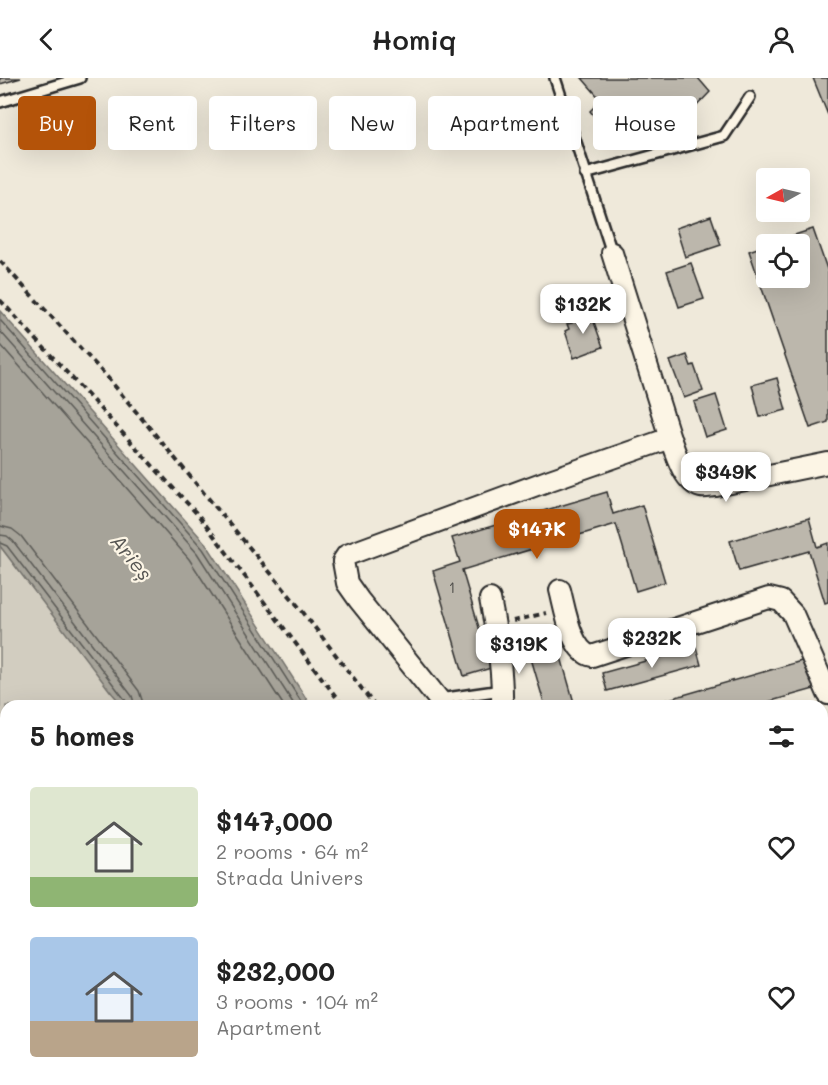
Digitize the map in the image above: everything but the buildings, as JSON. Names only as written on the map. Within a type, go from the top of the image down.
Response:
[{"type":"street","points":[[612,253],[670,438],[682,468],[692,481],[700,487],[740,482],[828,463]]},
{"type":"street","points":[[439,700],[347,583],[342,561],[347,555],[670,438]]},
{"type":"street","points":[[562,599],[579,649],[592,656],[751,603],[769,598],[781,601],[794,614],[828,694]]},
{"type":"street","points":[[490,599],[495,625],[502,698]]},
{"type":"lane","points":[[0,102],[80,78]]},
{"type":"lane","points":[[555,78],[612,253]]},
{"type":"lane","points":[[585,174],[724,136],[750,97]]},
{"type":"lane","points":[[478,700],[502,698]]},
{"type":"path","points":[[0,261],[108,378],[299,607],[370,700]]},
{"type":"path","points":[[0,300],[199,516],[339,700]]},
{"type":"path","points":[[495,625],[562,599]]},
{"type":"shaded area","points":[[0,546],[118,700],[0,700]]},
{"type":"water","name":"Arieș","points":[[0,311],[207,545],[307,700],[118,700],[0,546]]}]
